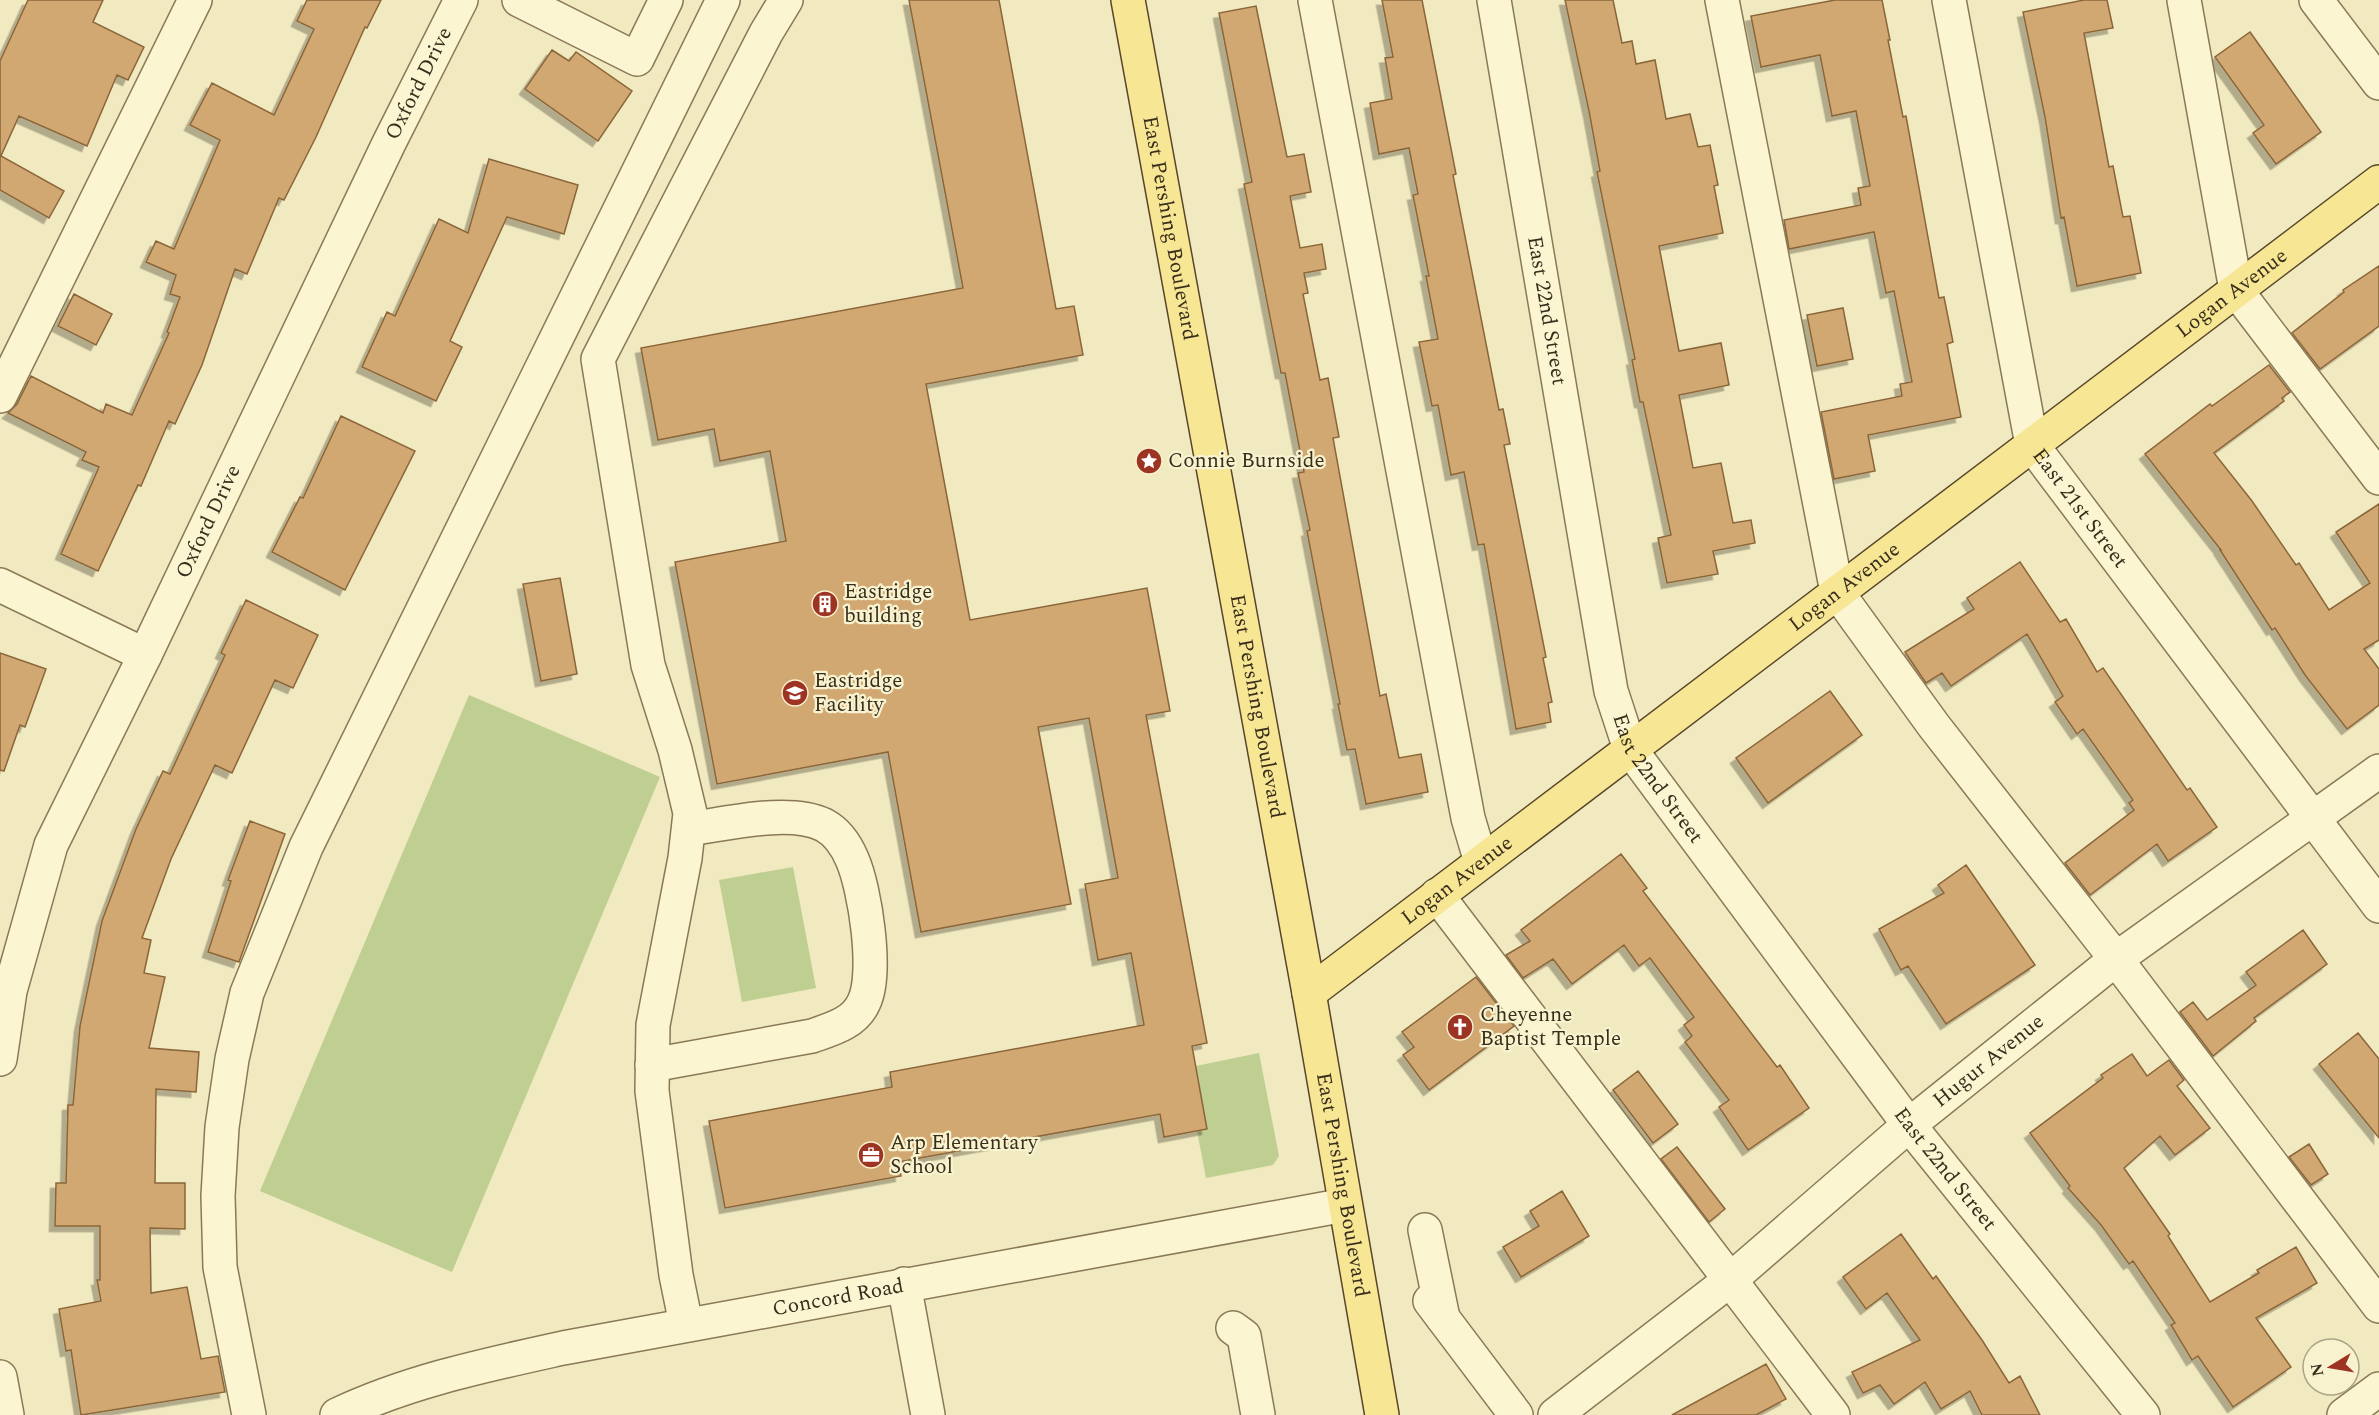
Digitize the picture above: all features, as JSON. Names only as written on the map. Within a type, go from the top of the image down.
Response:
[{"type":"main road","name":"East Pershing Boulevard","points":[[1128,0],[1309,993],[1382,1415]]},
{"type":"main road","name":"Logan Avenue","points":[[1309,993],[2379,182]]},
{"type":"street","points":[[0,396],[195,0]]},
{"type":"street","name":"Oxford Drive","points":[[0,1059],[10,990],[51,845],[145,655],[389,143],[461,0]]},
{"type":"street","points":[[519,0],[637,59],[666,0]]},
{"type":"street","points":[[249,1415],[220,1267],[218,1196],[222,1127],[232,1059],[247,993],[306,847],[723,0]]},
{"type":"street","points":[[686,1324],[676,1275],[652,1091],[652,1065],[653,1025],[685,858],[690,813],[675,750],[648,665],[598,359],[766,33],[786,0]]},
{"type":"street","points":[[1315,0],[1466,806],[1481,862]]},
{"type":"street","name":"East 22nd Street","points":[[1494,0],[1611,691],[1630,749],[1909,1125],[2143,1415]]},
{"type":"street","points":[[1722,0],[1837,592],[1934,726],[2116,959],[2379,1306]]},
{"type":"street","name":"East 21st Street","points":[[1949,0],[2032,445],[2379,906]]},
{"type":"street","points":[[2184,0],[2236,290],[2379,478]]},
{"type":"street","points":[[2316,0],[2379,83]]},
{"type":"street","points":[[0,585],[145,655]]},
{"type":"street","name":"Hugur Avenue","points":[[1555,1415],[1730,1280],[1909,1125],[2116,959],[2379,771]]},
{"type":"street","points":[[652,1065],[813,1036],[836,1028],[853,1018],[864,1003],[870,981],[870,952],[860,887],[853,860],[835,832],[803,818],[773,818],[689,829]]},
{"type":"street","points":[[1437,895],[1833,1415]]},
{"type":"street","name":"Concord Road","points":[[337,1415],[375,1397],[458,1371],[563,1347],[1345,1204]]},
{"type":"street","points":[[1425,1230],[1436,1310],[1516,1415]]},
{"type":"street","points":[[904,1284],[928,1415]]},
{"type":"street","points":[[1233,1329],[1244,1336],[1258,1415]]},
{"type":"street","points":[[0,1377],[7,1415]]},
{"type":"street","points":[[2344,1415],[2379,1389]]},
{"type":"green space","points":[[469,695],[660,777],[452,1272],[260,1191]]},
{"type":"green space","points":[[793,867],[816,988],[742,1002],[719,880]]},
{"type":"green space","points":[[1259,1053],[1279,1156],[1273,1165],[1206,1178],[1197,1131],[1207,1128],[1196,1066]]},
{"type":"building","points":[[28,0],[103,0],[93,22],[144,47],[128,80],[117,75],[87,146],[19,116],[1,156],[64,191],[49,218],[0,190],[0,61]]},
{"type":"building","points":[[307,0],[381,0],[367,28],[365,27],[316,137],[284,200],[279,198],[247,274],[235,269],[202,365],[175,424],[169,421],[141,486],[138,485],[98,571],[61,554],[99,467],[82,460],[86,452],[8,413],[17,404],[31,376],[103,413],[106,404],[132,415],[169,333],[167,332],[180,297],[170,294],[176,275],[146,262],[156,241],[174,249],[220,140],[190,125],[212,83],[274,115],[314,29],[297,21]]},
{"type":"building","name":"Eastridge building","points":[[909,0],[999,0],[1056,309],[1074,306],[1083,355],[926,384],[970,620],[1147,588],[1170,711],[1146,715],[1207,1043],[1192,1046],[1207,1129],[1164,1137],[1160,1114],[898,1162],[901,1176],[725,1208],[709,1121],[892,1087],[890,1072],[1144,1025],[1131,953],[1098,960],[1085,884],[1118,878],[1089,718],[1038,727],[1071,904],[921,932],[888,752],[717,784],[675,562],[786,541],[770,451],[720,461],[714,429],[658,440],[641,348],[963,288]]},
{"type":"building","points":[[1382,0],[1422,0],[1456,174],[1453,175],[1499,410],[1503,409],[1510,444],[1504,445],[1546,657],[1543,658],[1552,702],[1548,703],[1551,722],[1516,729],[1484,544],[1478,545],[1464,472],[1451,475],[1438,405],[1432,406],[1419,342],[1438,339],[1426,276],[1429,276],[1413,195],[1418,194],[1409,148],[1379,154],[1370,103],[1392,99],[1385,58],[1393,57]]},
{"type":"building","points":[[1565,0],[1613,0],[1622,43],[1632,41],[1636,64],[1655,60],[1666,119],[1690,114],[1698,147],[1710,145],[1718,185],[1714,186],[1723,233],[1659,246],[1679,351],[1721,343],[1729,385],[1679,395],[1693,468],[1721,463],[1733,523],[1751,520],[1755,543],[1713,551],[1718,574],[1667,583],[1658,538],[1671,535],[1643,402],[1640,402],[1632,360],[1635,359],[1597,172],[1600,171],[1589,111]]},
{"type":"building","points":[[1835,0],[1882,0],[1939,298],[1944,297],[1953,342],[1947,344],[1961,417],[1868,435],[1875,471],[1834,479],[1821,412],[1902,396],[1900,384],[1912,382],[1894,291],[1886,293],[1874,232],[1789,249],[1784,220],[1861,205],[1858,188],[1870,186],[1856,111],[1832,116],[1820,55],[1761,67],[1751,16]]},
{"type":"building","points":[[2084,0],[2107,0],[2113,28],[2084,33],[2109,167],[2113,166],[2123,217],[2130,216],[2141,273],[2077,286],[2064,217],[2061,218],[2045,117],[2023,12]]},
{"type":"building","points":[[1256,6],[1287,157],[1304,154],[1311,192],[1290,196],[1300,248],[1322,244],[1326,269],[1304,273],[1308,293],[1303,294],[1320,380],[1328,378],[1339,437],[1333,438],[1380,696],[1386,694],[1399,758],[1421,754],[1428,792],[1366,804],[1355,749],[1347,750],[1338,704],[1340,704],[1307,531],[1310,530],[1298,473],[1304,472],[1285,373],[1281,373],[1244,184],[1252,182],[1219,13]]},
{"type":"building","points":[[2250,32],[2321,132],[2276,164],[2253,133],[2264,125],[2215,57]]},
{"type":"building","points":[[552,50],[569,61],[576,52],[632,91],[598,141],[525,89]]},
{"type":"building","points":[[489,159],[578,185],[564,234],[507,217],[450,341],[462,347],[436,401],[362,367],[387,312],[395,316],[439,219],[468,233]]},
{"type":"building","points":[[2379,266],[2379,326],[2320,369],[2292,333],[2344,292],[2343,290]]},
{"type":"building","points":[[74,294],[112,314],[96,345],[58,326]]},
{"type":"building","points":[[1843,308],[1853,359],[1817,366],[1807,315]]},
{"type":"building","points":[[2269,365],[2290,392],[2282,398],[2284,401],[2214,453],[2252,501],[2296,565],[2299,563],[2329,610],[2370,583],[2336,532],[2379,504],[2379,640],[2364,649],[2379,669],[2379,705],[2347,729],[2305,675],[2275,628],[2272,630],[2221,550],[2145,454],[2210,404],[2212,406]]},
{"type":"building","points":[[341,416],[415,451],[345,590],[272,552],[300,497],[303,498]]},
{"type":"building","points":[[2020,562],[2060,622],[2066,619],[2097,672],[2103,668],[2187,790],[2190,788],[2217,827],[2168,861],[2157,844],[2090,895],[2065,863],[2134,810],[2129,803],[2133,800],[2083,729],[2077,734],[2055,702],[2063,696],[2027,634],[1951,686],[1942,673],[1926,683],[1905,652],[1974,609],[1967,598]]},
{"type":"building","points":[[560,578],[577,674],[541,681],[523,584]]},
{"type":"building","points":[[246,600],[318,635],[293,688],[275,680],[232,773],[215,765],[171,859],[142,938],[151,940],[144,973],[165,977],[149,1048],[199,1052],[196,1092],[156,1089],[155,1183],[185,1183],[185,1229],[150,1228],[151,1293],[187,1287],[201,1359],[218,1356],[225,1392],[81,1415],[71,1350],[66,1351],[59,1309],[101,1301],[97,1280],[100,1280],[100,1226],[55,1226],[56,1183],[66,1183],[68,1105],[73,1105],[80,1026],[102,921],[136,829],[163,771],[170,774],[225,655],[221,653]]},
{"type":"building","points":[[0,653],[46,669],[25,727],[20,725],[4,771],[0,770]]},
{"type":"building","points":[[1830,691],[1862,735],[1768,803],[1736,758]]},
{"type":"building","points":[[250,821],[285,834],[239,962],[208,952],[231,881],[228,880]]},
{"type":"building","points":[[1621,854],[1647,888],[1643,891],[1777,1067],[1780,1065],[1809,1108],[1748,1150],[1719,1107],[1729,1100],[1685,1042],[1692,1036],[1684,1025],[1694,1017],[1650,958],[1639,966],[1624,945],[1572,984],[1553,959],[1523,978],[1506,955],[1530,941],[1521,930]]},
{"type":"building","points":[[1966,865],[2035,965],[1946,1024],[1908,966],[1901,970],[1879,929],[1944,893],[1938,885]]},
{"type":"building","points":[[2303,930],[2327,964],[2254,1018],[2256,1021],[2213,1056],[2180,1012],[2193,1002],[2207,1020],[2256,985],[2246,972]]},
{"type":"building","name":"Cheyenne Baptist Temple","points":[[1476,977],[1514,1026],[1429,1090],[1403,1055],[1414,1047],[1402,1032]]},
{"type":"building","points":[[2358,1033],[2379,1059],[2379,1138],[2319,1064]]},
{"type":"building","points":[[2132,1054],[2147,1076],[2169,1060],[2184,1080],[2177,1086],[2210,1128],[2175,1155],[2160,1136],[2124,1168],[2170,1234],[2168,1236],[2210,1302],[2259,1273],[2257,1270],[2296,1247],[2317,1283],[2256,1318],[2291,1367],[2233,1407],[2198,1356],[2192,1360],[2171,1325],[2175,1323],[2133,1261],[2129,1264],[2101,1225],[2068,1188],[2070,1186],[2030,1133],[2103,1078],[2101,1075]]},
{"type":"building","points":[[1638,1071],[1678,1124],[1653,1143],[1613,1090]]},
{"type":"building","points":[[2309,1144],[2328,1174],[2311,1185],[2289,1157]]},
{"type":"building","points":[[1677,1147],[1725,1209],[1709,1222],[1661,1159]]},
{"type":"building","points":[[1562,1191],[1589,1236],[1521,1277],[1503,1247],[1539,1226],[1530,1211]]},
{"type":"building","points":[[1901,1234],[1933,1279],[1936,1276],[1982,1340],[2009,1383],[2020,1376],[2040,1415],[1982,1415],[1970,1391],[1941,1409],[1925,1382],[1894,1404],[1880,1385],[1863,1393],[1852,1372],[1920,1340],[1887,1293],[1866,1309],[1843,1277]]},
{"type":"building","points":[[1766,1364],[1786,1399],[1756,1415],[1672,1415]]},
{"type":"place","name":"Connie Burnside","points":[[1149,461]]},
{"type":"place","name":"Eastridge building","points":[[825,604]]},
{"type":"place","name":"Eastridge Facility","points":[[795,693]]},
{"type":"place","name":"Cheyenne Baptist Temple","points":[[1460,1027]]},
{"type":"place","name":"Arp Elementary School","points":[[871,1155]]}]
